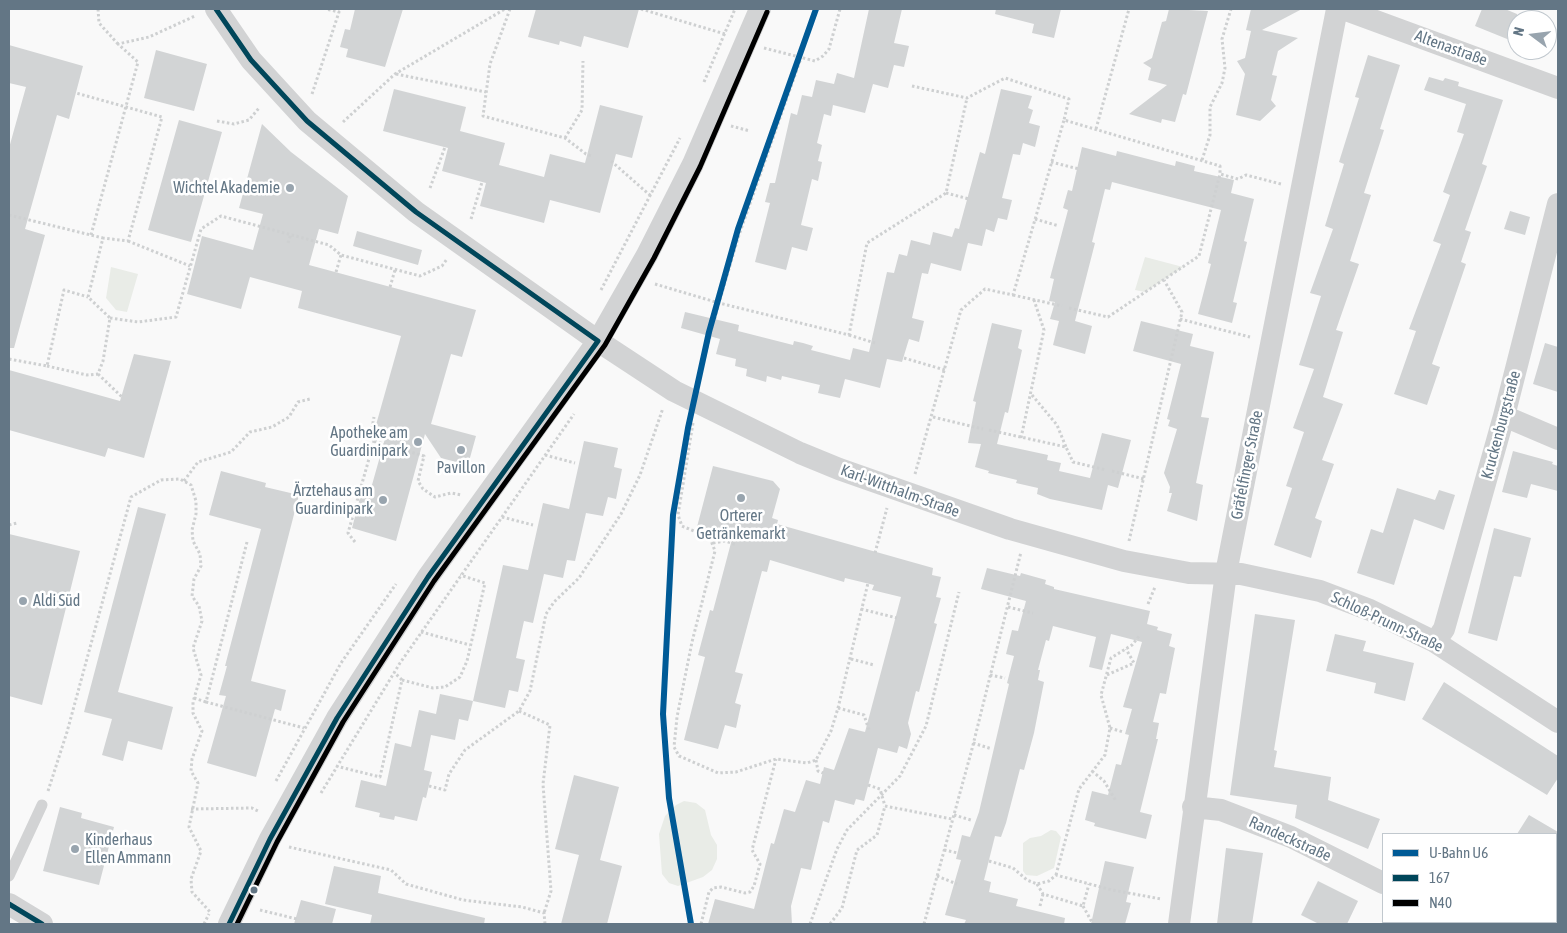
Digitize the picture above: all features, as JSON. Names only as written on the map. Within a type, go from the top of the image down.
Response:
[{"type":"street","name":"Karl-Witthalm-Straße","points":[[216,9],[250,60],[307,121],[416,212],[598,341],[690,398],[800,452],[901,491],[1025,533],[1124,561],[1189,573],[1226,573]]},
{"type":"street","points":[[222,920],[328,735],[428,577],[598,341],[667,216],[714,119],[760,9]]},
{"type":"street","name":"Gräfelfinger Straße","points":[[1180,914],[1226,573],[1337,9]]},
{"type":"street","name":"Altenastraße","points":[[1343,9],[1558,88]]},
{"type":"street","name":"Kruckenburgstraße","points":[[1435,642],[1444,629],[1504,416],[1558,210]]},
{"type":"street","points":[[1504,416],[1558,439]]},
{"type":"street","name":"Schloß-Prunn-Straße","points":[[1226,573],[1256,576],[1320,591],[1370,610],[1435,642],[1558,722]]},
{"type":"street","name":"Randeckstraße","points":[[1193,807],[1221,810],[1291,837],[1382,882]]},
{"type":"street","points":[[9,904],[42,924]]},
{"type":"lane","points":[[9,876],[42,805]]},
{"type":"path","points":[[91,235],[138,62],[99,23],[98,9]]},
{"type":"path","points":[[312,94],[339,12],[326,9]]},
{"type":"path","points":[[343,122],[395,74],[506,9]]},
{"type":"path","points":[[510,9],[490,64],[483,116],[565,138],[586,154],[592,156]]},
{"type":"path","points":[[642,9],[815,61],[829,49],[840,9]]},
{"type":"path","points":[[702,86],[735,9]]},
{"type":"path","points":[[1096,129],[1129,9]]},
{"type":"path","points":[[1202,160],[1210,135],[1210,107],[1222,83],[1225,68],[1222,39],[1231,9]]},
{"type":"path","points":[[118,44],[149,37],[194,16]]},
{"type":"path","points":[[801,58],[738,238],[690,398],[693,422],[678,515],[682,526],[710,538],[713,543],[714,561],[692,642],[674,747],[679,756],[718,773],[736,772],[776,758],[807,763],[816,760]]},
{"type":"path","points":[[565,138],[582,110],[583,61]]},
{"type":"path","points":[[395,74],[486,92]]},
{"type":"path","points":[[912,86],[967,98],[1005,78],[1068,99],[1064,120],[1013,295]]},
{"type":"path","points":[[76,93],[162,117],[128,241]]},
{"type":"path","points":[[849,335],[868,243],[946,193],[967,98]]},
{"type":"path","points":[[217,121],[234,124],[249,120],[259,108]]},
{"type":"path","points":[[1064,120],[1220,166],[1220,174],[1199,256],[1108,317],[1069,308]]},
{"type":"path","points":[[596,299],[680,137]]},
{"type":"path","points":[[430,188],[445,147]]},
{"type":"path","points":[[611,161],[651,196],[667,216]]},
{"type":"path","points":[[1051,162],[1079,169]]},
{"type":"path","points":[[1220,174],[1238,179],[1246,175],[1301,189]]},
{"type":"path","points":[[471,219],[482,182]]},
{"type":"path","points":[[946,193],[968,199]]},
{"type":"path","points":[[9,216],[103,238],[128,241],[190,266]]},
{"type":"path","points":[[47,366],[64,290],[88,297],[110,318],[138,322],[176,317],[200,229],[222,216],[329,245],[341,255],[420,276],[442,266],[447,259]]},
{"type":"path","points":[[1035,219],[1059,226]]},
{"type":"path","points":[[288,242],[291,234]]},
{"type":"path","points":[[88,297],[103,238]]},
{"type":"path","points":[[336,272],[341,255]]},
{"type":"path","points":[[390,287],[395,270]]},
{"type":"path","points":[[1124,561],[1182,312],[1164,280]]},
{"type":"path","points":[[655,284],[719,303],[875,343]]},
{"type":"path","points":[[876,553],[933,417],[961,310],[986,289],[1062,306]]},
{"type":"path","points":[[1021,438],[1032,395],[1044,330],[1034,300]]},
{"type":"path","points":[[98,374],[103,361],[110,318]]},
{"type":"path","points":[[1180,319],[1250,336]]},
{"type":"path","points":[[904,358],[945,370]]},
{"type":"path","points":[[9,359],[87,376],[98,374]]},
{"type":"path","points":[[98,374],[122,397]]},
{"type":"path","points":[[1032,395],[1057,425],[1073,462],[1106,470]]},
{"type":"path","points":[[429,786],[445,790],[449,774],[465,750],[519,711],[530,692],[546,614],[554,602],[579,578],[621,514],[640,475],[663,408],[690,398]]},
{"type":"path","points":[[184,481],[198,462],[231,452],[250,432],[272,427],[289,417],[298,402],[310,399]]},
{"type":"path","points":[[355,542],[348,533],[374,441],[371,434],[374,417]]},
{"type":"path","points":[[933,417],[983,429]]},
{"type":"path","points":[[990,430],[1066,447]]},
{"type":"path","points":[[374,441],[424,456],[418,481],[423,489],[435,497],[451,493],[464,495],[458,502]]},
{"type":"path","points":[[545,455],[575,463]]},
{"type":"path","points":[[1112,471],[1144,479]]},
{"type":"path","points":[[42,805],[58,765],[131,497],[161,480],[180,479],[191,485],[196,502],[196,514],[192,530],[193,541],[200,554],[201,566],[194,580],[192,596],[199,606],[202,621],[194,648],[196,663],[202,675],[194,698],[194,714],[202,731],[192,759],[192,771],[198,783],[196,798],[191,809],[189,827],[201,851],[191,879],[192,892],[222,920]]},
{"type":"path","points":[[502,517],[533,525]]},
{"type":"path","points":[[9,525],[17,523]]},
{"type":"path","points":[[924,924],[973,743],[1025,533]]},
{"type":"path","points":[[206,702],[247,542]]},
{"type":"path","points":[[713,543],[738,544]]},
{"type":"path","points":[[378,658],[402,680],[433,688],[445,687],[454,683],[460,677],[467,662],[485,583],[460,575]]},
{"type":"path","points":[[273,786],[350,649],[402,576]]},
{"type":"path","points":[[823,773],[818,771],[816,760],[831,731],[838,708],[851,659],[850,652],[868,584]]},
{"type":"path","points":[[1148,604],[1154,590]]},
{"type":"path","points":[[810,924],[837,849],[847,830],[883,796],[900,776],[926,726],[959,592]]},
{"type":"path","points":[[1008,607],[1033,613]]},
{"type":"path","points":[[861,609],[897,618]]},
{"type":"path","points":[[421,632],[470,646]]},
{"type":"path","points":[[989,861],[1013,868],[1027,880],[1037,884],[1049,881],[1056,875],[1078,789],[1105,755],[1110,728],[1101,695],[1111,658],[1137,642],[1140,635]]},
{"type":"path","points":[[1106,675],[1134,663],[1126,648]]},
{"type":"path","points":[[851,659],[874,665]]},
{"type":"path","points":[[990,674],[1005,678]]},
{"type":"path","points":[[314,761],[380,777],[402,680]]},
{"type":"path","points":[[194,698],[328,735]]},
{"type":"path","points":[[838,708],[864,715],[869,730]]},
{"type":"path","points":[[519,711],[550,725],[543,784],[551,890],[544,913],[545,924]]},
{"type":"path","points":[[1110,728],[1123,732]]},
{"type":"path","points":[[973,743],[992,749]]},
{"type":"path","points":[[701,924],[709,892],[713,888],[721,887],[745,893],[750,892],[754,886],[760,864],[752,850],[776,758]]},
{"type":"path","points":[[1092,771],[1104,781],[1116,801]]},
{"type":"path","points":[[830,924],[842,908],[857,850],[877,836],[884,806],[883,796],[880,789],[868,785]]},
{"type":"path","points":[[256,820],[264,803]]},
{"type":"path","points":[[884,806],[971,820]]},
{"type":"path","points":[[191,809],[252,808],[260,812]]},
{"type":"path","points":[[270,839],[290,847],[390,870],[406,884],[463,900],[522,907],[544,913]]},
{"type":"path","points":[[944,850],[958,853]]},
{"type":"path","points":[[1056,875],[1180,914]]},
{"type":"path","points":[[937,876],[957,884]]},
{"type":"path","points":[[1037,884],[1043,894],[1084,906]]},
{"type":"path","points":[[1089,884],[1084,906],[1093,924]]},
{"type":"path","points":[[1040,906],[1043,894]]},
{"type":"path","points":[[214,904],[222,920]]},
{"type":"path","points":[[260,910],[297,919]]},
{"type":"path","points":[[204,924],[222,920]]},
{"type":"shaded area","points":[[1145,257],[1183,267],[1145,292],[1135,290]]},
{"type":"shaded area","points":[[111,267],[138,274],[127,312],[116,310],[106,298]]},
{"type":"shaded area","points":[[684,801],[696,803],[705,810],[711,835],[717,845],[717,859],[712,870],[703,877],[678,886],[669,883],[662,874],[659,834],[665,816],[676,805]]},
{"type":"shaded area","points":[[1051,830],[1056,831],[1061,837],[1054,868],[1037,876],[1026,875],[1023,871],[1023,843],[1030,838],[1041,836]]},
{"type":"building","points":[[355,9],[403,9],[385,67],[346,57],[348,49],[340,47],[345,29],[350,30]]},
{"type":"building","points":[[536,9],[639,9],[628,48],[584,36],[581,47],[560,41],[559,45],[528,37]]},
{"type":"building","points":[[869,9],[902,9],[894,43],[909,46],[904,67],[894,65],[888,88],[873,84],[865,113],[833,105],[831,116],[824,114],[817,143],[822,145],[818,161],[822,162],[818,181],[812,179],[801,225],[813,228],[807,251],[792,247],[786,270],[755,262],[770,203],[765,202],[770,183],[775,183],[791,113],[797,115],[802,95],[812,97],[816,80],[834,84],[837,73],[854,78]]},
{"type":"building","points":[[996,9],[1061,9],[1054,38],[1032,33],[1034,24],[995,14]]},
{"type":"building","points":[[1169,9],[1208,11],[1186,95],[1183,94],[1175,122],[1162,119],[1161,123],[1129,114],[1167,85],[1148,80],[1151,68],[1143,63],[1152,58],[1162,22],[1166,21]]},
{"type":"building","points":[[1251,9],[1302,9],[1262,30],[1298,38],[1278,51],[1272,75],[1277,76],[1271,100],[1276,106],[1260,121],[1236,115],[1245,74],[1237,61],[1245,58],[1251,31],[1246,30]]},
{"type":"building","points":[[1482,9],[1507,10],[1507,39],[1475,26]]},
{"type":"building","points":[[9,45],[83,66],[69,119],[57,115],[25,229],[45,235],[14,348],[9,348],[9,148],[26,87],[9,83]]},
{"type":"building","points":[[156,50],[207,64],[194,111],[144,98]]},
{"type":"building","points":[[1368,55],[1400,65],[1380,129],[1384,130],[1364,193],[1371,195],[1350,261],[1359,264],[1336,330],[1343,332],[1323,397],[1343,404],[1322,460],[1334,464],[1315,518],[1322,521],[1311,558],[1274,545],[1292,488],[1286,486],[1304,432],[1293,428],[1314,369],[1299,365],[1321,296],[1310,293],[1333,229],[1325,226],[1344,164],[1339,162],[1359,98],[1355,97]]},
{"type":"building","points":[[1429,77],[1443,81],[1445,78],[1459,82],[1458,86],[1503,100],[1482,164],[1487,166],[1465,230],[1471,232],[1461,262],[1466,264],[1432,364],[1440,367],[1427,405],[1394,394],[1416,331],[1409,329],[1441,244],[1433,241],[1450,195],[1443,192],[1464,134],[1457,132],[1466,104],[1424,90]]},
{"type":"building","points":[[394,89],[466,107],[460,131],[505,143],[499,165],[544,177],[550,154],[585,163],[600,105],[643,116],[632,158],[616,154],[600,213],[550,200],[544,223],[480,206],[486,183],[442,171],[448,148],[383,131]]},
{"type":"building","points":[[1001,89],[1032,96],[1028,108],[1033,110],[1029,123],[1040,126],[1035,147],[1023,143],[1020,155],[1013,154],[1002,198],[1012,200],[1007,220],[998,218],[994,232],[986,229],[982,246],[968,243],[961,271],[931,263],[928,274],[922,273],[912,318],[924,321],[919,342],[909,339],[902,362],[887,359],[880,388],[845,379],[840,398],[818,393],[820,385],[782,376],[781,380],[767,376],[766,382],[746,376],[747,369],[735,366],[736,359],[716,354],[720,339],[681,328],[685,312],[739,325],[738,331],[793,345],[794,341],[803,343],[813,346],[811,350],[850,360],[853,348],[869,352],[887,272],[894,273],[899,254],[907,256],[911,240],[930,245],[933,232],[952,237],[955,228],[959,229],[980,152],[985,154]]},
{"type":"building","points":[[179,120],[222,132],[191,242],[148,230]]},
{"type":"building","points":[[262,124],[291,152],[348,196],[338,234],[319,229],[309,265],[476,310],[462,357],[451,354],[431,424],[476,436],[468,465],[441,458],[425,434],[396,541],[352,528],[362,490],[370,492],[386,435],[374,432],[401,336],[298,308],[302,291],[250,277],[241,309],[187,294],[202,236],[253,250],[263,214],[239,208]]},
{"type":"building","points":[[1082,147],[1116,156],[1117,151],[1175,166],[1176,161],[1195,166],[1194,171],[1234,180],[1231,193],[1254,199],[1244,241],[1247,242],[1233,302],[1237,303],[1232,323],[1198,314],[1211,264],[1208,263],[1221,210],[1112,182],[1110,190],[1105,189],[1092,242],[1095,243],[1075,321],[1092,326],[1085,354],[1053,345],[1059,321],[1050,319],[1055,302],[1049,301],[1054,279],[1050,278],[1068,210],[1063,208],[1068,190],[1072,191]]},
{"type":"building","points":[[1510,211],[1530,217],[1525,235],[1504,229]]},
{"type":"building","points":[[357,231],[422,250],[418,265],[353,246]]},
{"type":"building","points":[[1141,321],[1193,334],[1190,346],[1214,352],[1201,417],[1209,418],[1196,483],[1203,485],[1197,521],[1167,511],[1172,493],[1169,493],[1170,487],[1164,473],[1177,429],[1168,426],[1170,420],[1167,419],[1181,364],[1133,351]]},
{"type":"building","points":[[992,323],[1022,330],[1018,348],[1022,350],[1008,413],[1005,412],[997,444],[1048,455],[1047,460],[1061,463],[1059,471],[1090,478],[1102,433],[1131,440],[1118,488],[1108,485],[1102,510],[1050,499],[1037,494],[1038,488],[1016,483],[1017,480],[988,473],[989,471],[975,467],[981,444],[968,443],[976,402],[973,401]]},
{"type":"building","points":[[1545,343],[1558,347],[1558,392],[1533,384]]},
{"type":"building","points":[[134,354],[171,361],[144,458],[108,448],[105,457],[9,430],[9,370],[120,401]]},
{"type":"building","points":[[584,441],[618,448],[614,467],[622,469],[616,499],[608,497],[603,516],[586,513],[575,561],[567,560],[563,578],[544,574],[533,623],[524,621],[516,658],[525,660],[518,692],[509,690],[505,708],[473,701],[503,565],[528,570],[543,503],[569,509]]},
{"type":"building","points":[[1513,451],[1553,462],[1552,464],[1558,466],[1558,491],[1531,484],[1527,498],[1502,492]]},
{"type":"building","points":[[713,466],[773,481],[780,489],[772,518],[778,520],[777,524],[933,568],[932,575],[941,577],[936,597],[941,598],[934,623],[937,624],[919,692],[916,691],[908,723],[911,734],[907,749],[899,746],[897,753],[878,748],[864,801],[856,799],[854,805],[835,800],[829,823],[823,821],[811,870],[801,868],[791,906],[792,924],[708,924],[715,899],[754,909],[771,843],[774,844],[784,809],[795,812],[806,780],[820,784],[824,767],[834,770],[849,728],[865,732],[901,597],[872,590],[874,585],[845,578],[844,582],[770,560],[767,572],[762,571],[735,672],[743,674],[735,703],[741,705],[736,728],[725,725],[718,749],[684,740],[705,657],[698,655],[710,610],[713,611],[732,539],[726,537],[726,534],[697,527]]},
{"type":"building","points":[[221,471],[266,483],[265,487],[299,495],[251,681],[286,690],[281,711],[275,709],[256,777],[207,763],[226,696],[219,695],[227,666],[225,666],[261,529],[209,515]]},
{"type":"building","points":[[1397,488],[1435,500],[1439,490],[1455,495],[1444,530],[1414,519],[1394,585],[1357,573],[1371,529],[1383,533]]},
{"type":"building","points":[[138,507],[166,514],[118,692],[173,707],[162,750],[128,741],[123,761],[102,755],[112,719],[84,712]]},
{"type":"building","points":[[1494,528],[1531,538],[1521,577],[1514,576],[1497,641],[1468,633]]},
{"type":"building","points":[[9,534],[80,551],[42,705],[9,696]]},
{"type":"building","points":[[987,568],[1020,576],[1021,573],[1046,580],[1045,584],[1054,587],[1054,589],[1150,611],[1147,624],[1158,627],[1157,630],[1172,634],[1169,646],[1175,648],[1166,694],[1160,693],[1153,722],[1159,723],[1156,739],[1158,739],[1140,812],[1152,815],[1146,839],[1094,826],[1095,823],[1085,820],[1092,791],[1108,795],[1116,764],[1121,765],[1129,735],[1125,734],[1132,709],[1123,707],[1142,642],[1111,634],[1102,670],[1089,667],[1096,637],[1053,626],[1049,641],[1046,640],[1038,670],[1040,670],[1038,680],[1044,682],[1034,733],[1024,770],[1020,769],[1001,837],[995,836],[984,880],[991,882],[989,892],[1018,899],[1016,906],[1065,918],[1064,924],[964,924],[966,920],[945,915],[961,860],[956,859],[962,835],[970,837],[979,812],[1014,656],[1006,654],[1012,630],[1018,631],[1026,601],[981,589]]},
{"type":"building","points":[[1255,614],[1295,620],[1274,750],[1277,751],[1274,767],[1331,777],[1328,800],[1380,819],[1368,849],[1295,818],[1297,805],[1230,795]]},
{"type":"building","points":[[1335,634],[1366,641],[1363,651],[1414,663],[1405,701],[1374,693],[1376,683],[1326,671]]},
{"type":"building","points":[[1444,682],[1558,756],[1558,778],[1547,795],[1422,719]]},
{"type":"building","points":[[440,694],[473,701],[468,721],[459,719],[455,740],[431,735],[424,770],[432,772],[426,798],[423,797],[417,821],[395,816],[394,820],[379,817],[380,813],[355,807],[361,780],[386,786],[395,743],[411,747],[419,710],[436,714]]},
{"type":"building","points":[[574,775],[619,787],[600,860],[622,866],[607,924],[561,924],[579,855],[555,849]]},
{"type":"building","points":[[60,807],[82,813],[81,818],[114,827],[99,885],[43,871]]},
{"type":"building","points":[[1529,815],[1558,832],[1558,834],[1557,833],[1518,833]]},
{"type":"building","points":[[1226,848],[1263,853],[1252,924],[1217,924]]},
{"type":"building","points":[[1105,861],[1134,867],[1126,902],[1131,903],[1125,924],[1091,924]]},
{"type":"building","points":[[334,866],[381,876],[378,893],[485,918],[484,924],[370,924],[372,915],[325,904]]},
{"type":"building","points":[[1318,881],[1358,901],[1347,924],[1319,924],[1301,915]]},
{"type":"building","points":[[301,900],[336,909],[332,924],[294,924]]},
{"type":"metro line","name":"U6","points":[[691,924],[669,798],[663,714],[673,515],[688,428],[709,332],[738,229],[816,9]]},
{"type":"transit line","name":"167","points":[[216,9],[251,60],[307,121],[416,212],[598,341]]},
{"type":"transit line","name":"N40","points":[[237,924],[277,842],[343,722],[434,581],[605,345],[654,258],[700,167],[767,12]]},
{"type":"transit line","name":"167","points":[[229,924],[270,839],[337,718],[428,577],[598,341]]},
{"type":"transit line","name":"167","points":[[9,904],[42,924]]},
{"type":"place","name":"Wichtel Akademie","points":[[290,188]]},
{"type":"place","name":"Apotheke am Guardinipark","points":[[418,442]]},
{"type":"place","name":"Pavillon","points":[[461,450]]},
{"type":"place","name":"Orterer Getränkemarkt","points":[[741,498]]},
{"type":"place","name":"Ärztehaus am Guardinipark","points":[[383,500]]},
{"type":"place","name":"Aldi Süd","points":[[23,601]]},
{"type":"place","name":"Kinderhaus Ellen Ammann","points":[[75,849]]}]
